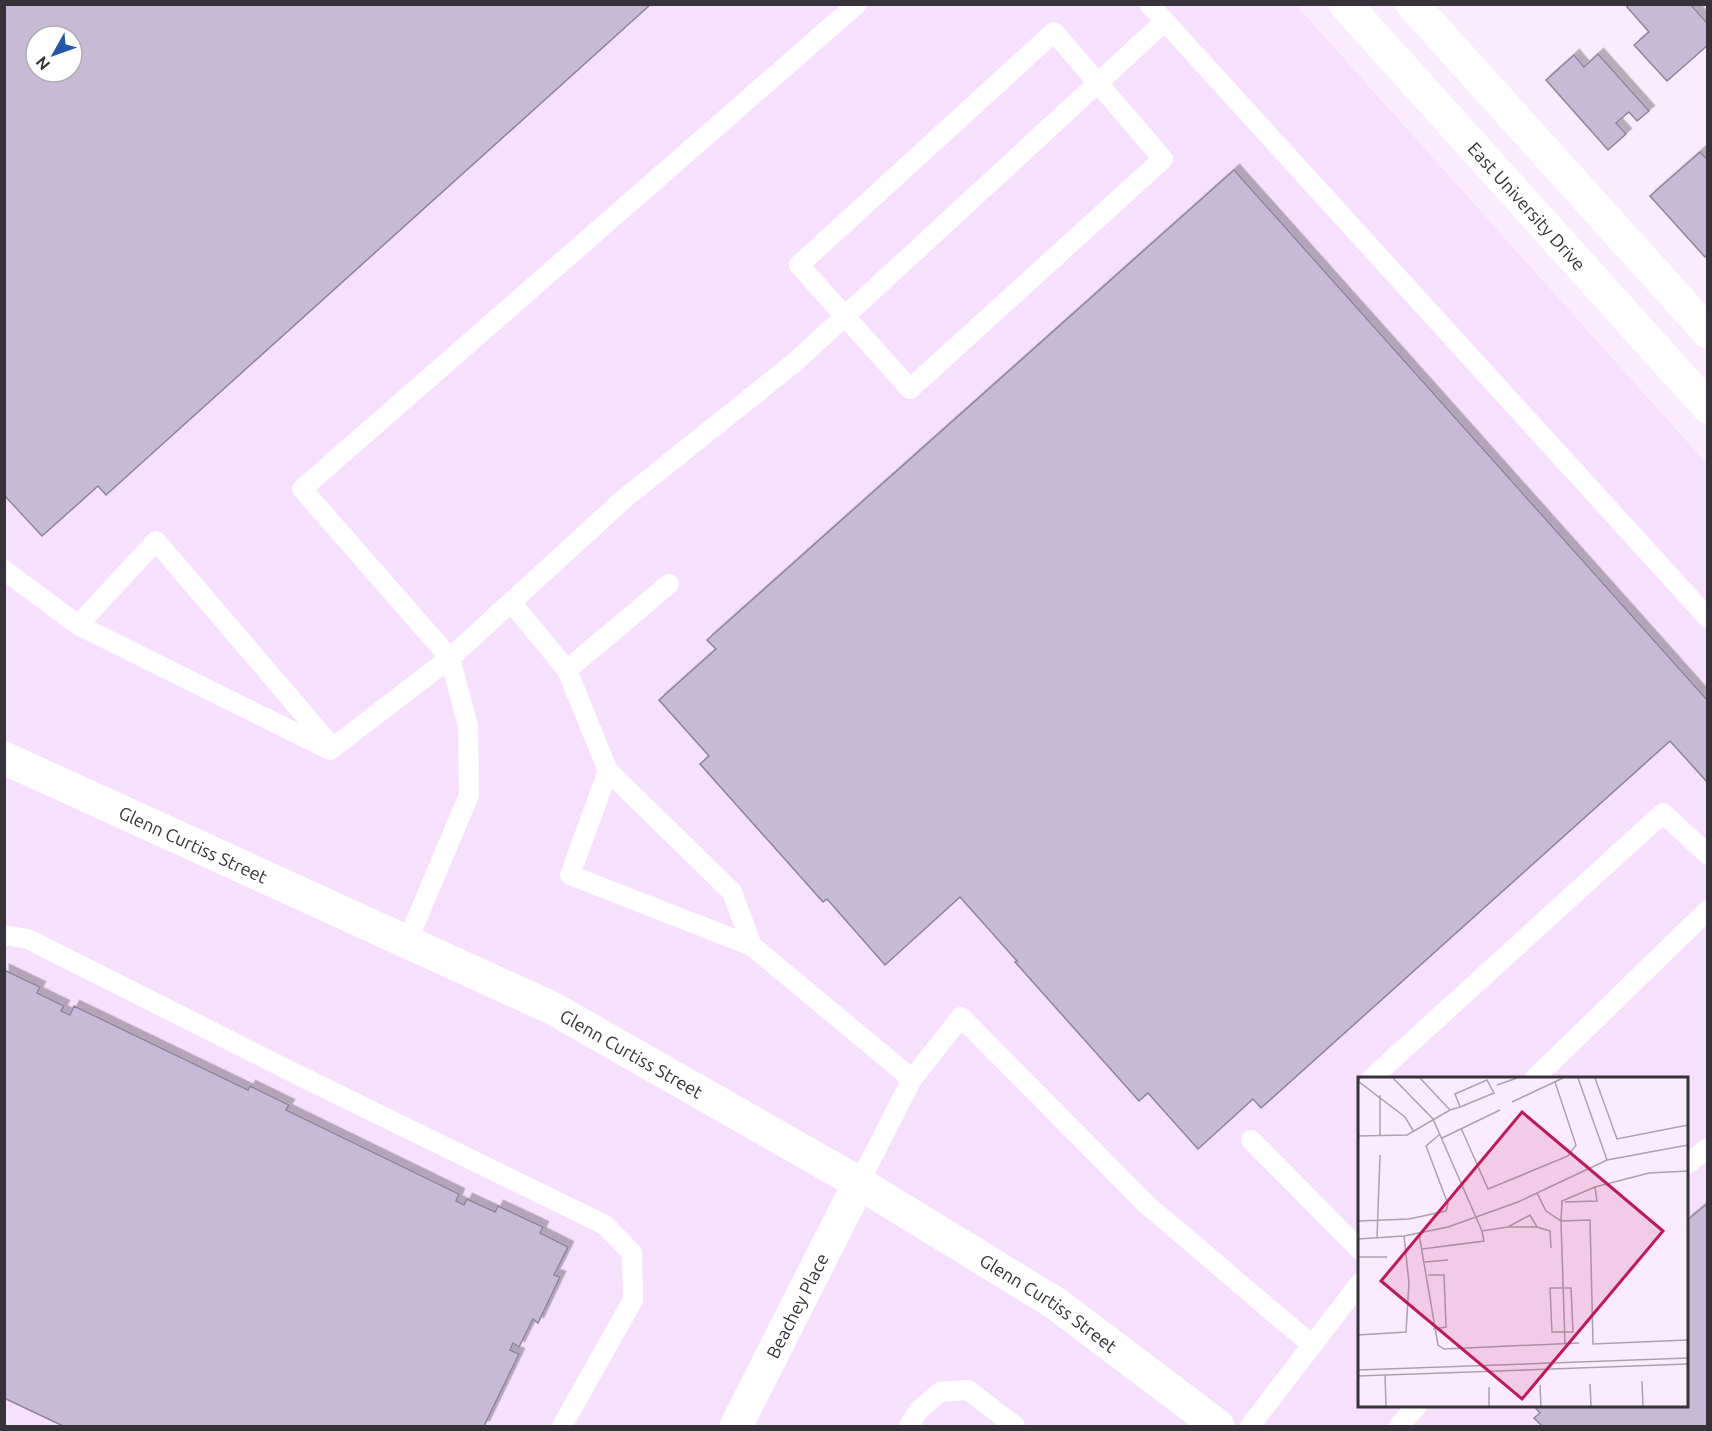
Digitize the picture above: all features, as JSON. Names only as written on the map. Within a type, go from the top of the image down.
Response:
[{"type":"street","name":"East University Drive","points":[[1345,4],[1707,407]]},
{"type":"street","points":[[1412,4],[1707,332]]},
{"type":"street","name":"Glenn Curtiss Street","points":[[4,758],[552,1008],[859,1184],[1055,1303],[1218,1426]]},
{"type":"street","name":"Beachey Place","points":[[736,1426],[859,1184]]},
{"type":"lane","points":[[407,942],[469,795],[468,726],[450,658],[302,489],[857,4]]},
{"type":"lane","points":[[1149,4],[1707,618]]},
{"type":"lane","points":[[4,570],[78,625],[330,750],[450,658],[616,505],[794,363],[1164,22]]},
{"type":"lane","points":[[1054,32],[1163,159],[910,389],[845,317],[799,265],[1054,32]]},
{"type":"lane","points":[[78,625],[156,541],[333,748]]},
{"type":"lane","points":[[567,670],[669,584]]},
{"type":"lane","points":[[511,602],[567,670],[608,771],[732,892],[752,946]]},
{"type":"lane","points":[[608,771],[570,875],[752,946],[912,1079]]},
{"type":"lane","points":[[1373,1077],[1663,813],[1707,855]]},
{"type":"lane","points":[[1536,1077],[1707,910]]},
{"type":"lane","points":[[4,935],[28,939],[300,1076],[605,1225],[632,1253],[633,1300],[562,1426]]},
{"type":"lane","points":[[859,1184],[912,1079],[961,1017],[1146,1204],[1312,1345]]},
{"type":"lane","points":[[1251,1140],[1358,1249]]},
{"type":"lane","points":[[1688,1163],[1707,1148]]},
{"type":"lane","points":[[1250,1426],[1358,1284]]},
{"type":"lane","points":[[909,1426],[918,1412],[940,1392],[968,1390],[1015,1426]]},
{"type":"lane","points":[[1399,1426],[1416,1407]]},
{"type":"shaded area","points":[[5,5],[1296,5],[1707,464],[1707,1426],[5,1426]]},
{"type":"building","points":[[4,4],[651,4],[106,495],[98,486],[42,536],[4,495]]},
{"type":"building","points":[[1629,4],[1690,4],[1708,24],[1708,45],[1667,81],[1634,45],[1649,32],[1627,7]]},
{"type":"building","points":[[1598,54],[1649,111],[1637,121],[1629,112],[1616,123],[1626,134],[1608,150],[1546,80],[1574,55],[1584,67]]},
{"type":"building","points":[[1700,152],[1708,160],[1708,255],[1705,257],[1650,196]]},
{"type":"building","points":[[1234,170],[1708,701],[1708,783],[1670,741],[1261,1108],[1253,1099],[1198,1149],[1148,1093],[1139,1101],[960,897],[885,965],[827,899],[823,902],[700,764],[709,756],[659,700],[716,649],[707,640]]},
{"type":"building","points":[[4,970],[40,987],[37,993],[64,1006],[61,1011],[70,1015],[74,1006],[248,1090],[250,1086],[289,1105],[286,1110],[459,1194],[456,1201],[464,1205],[467,1199],[495,1212],[498,1206],[543,1227],[540,1233],[568,1247],[554,1275],[560,1277],[538,1323],[533,1319],[519,1347],[513,1343],[510,1350],[519,1354],[484,1426],[63,1426],[4,1398]]},
{"type":"building","points":[[1708,1203],[1708,1426],[1542,1426],[1534,1418],[1540,1413],[1535,1407],[1688,1407],[1688,1219]]}]
